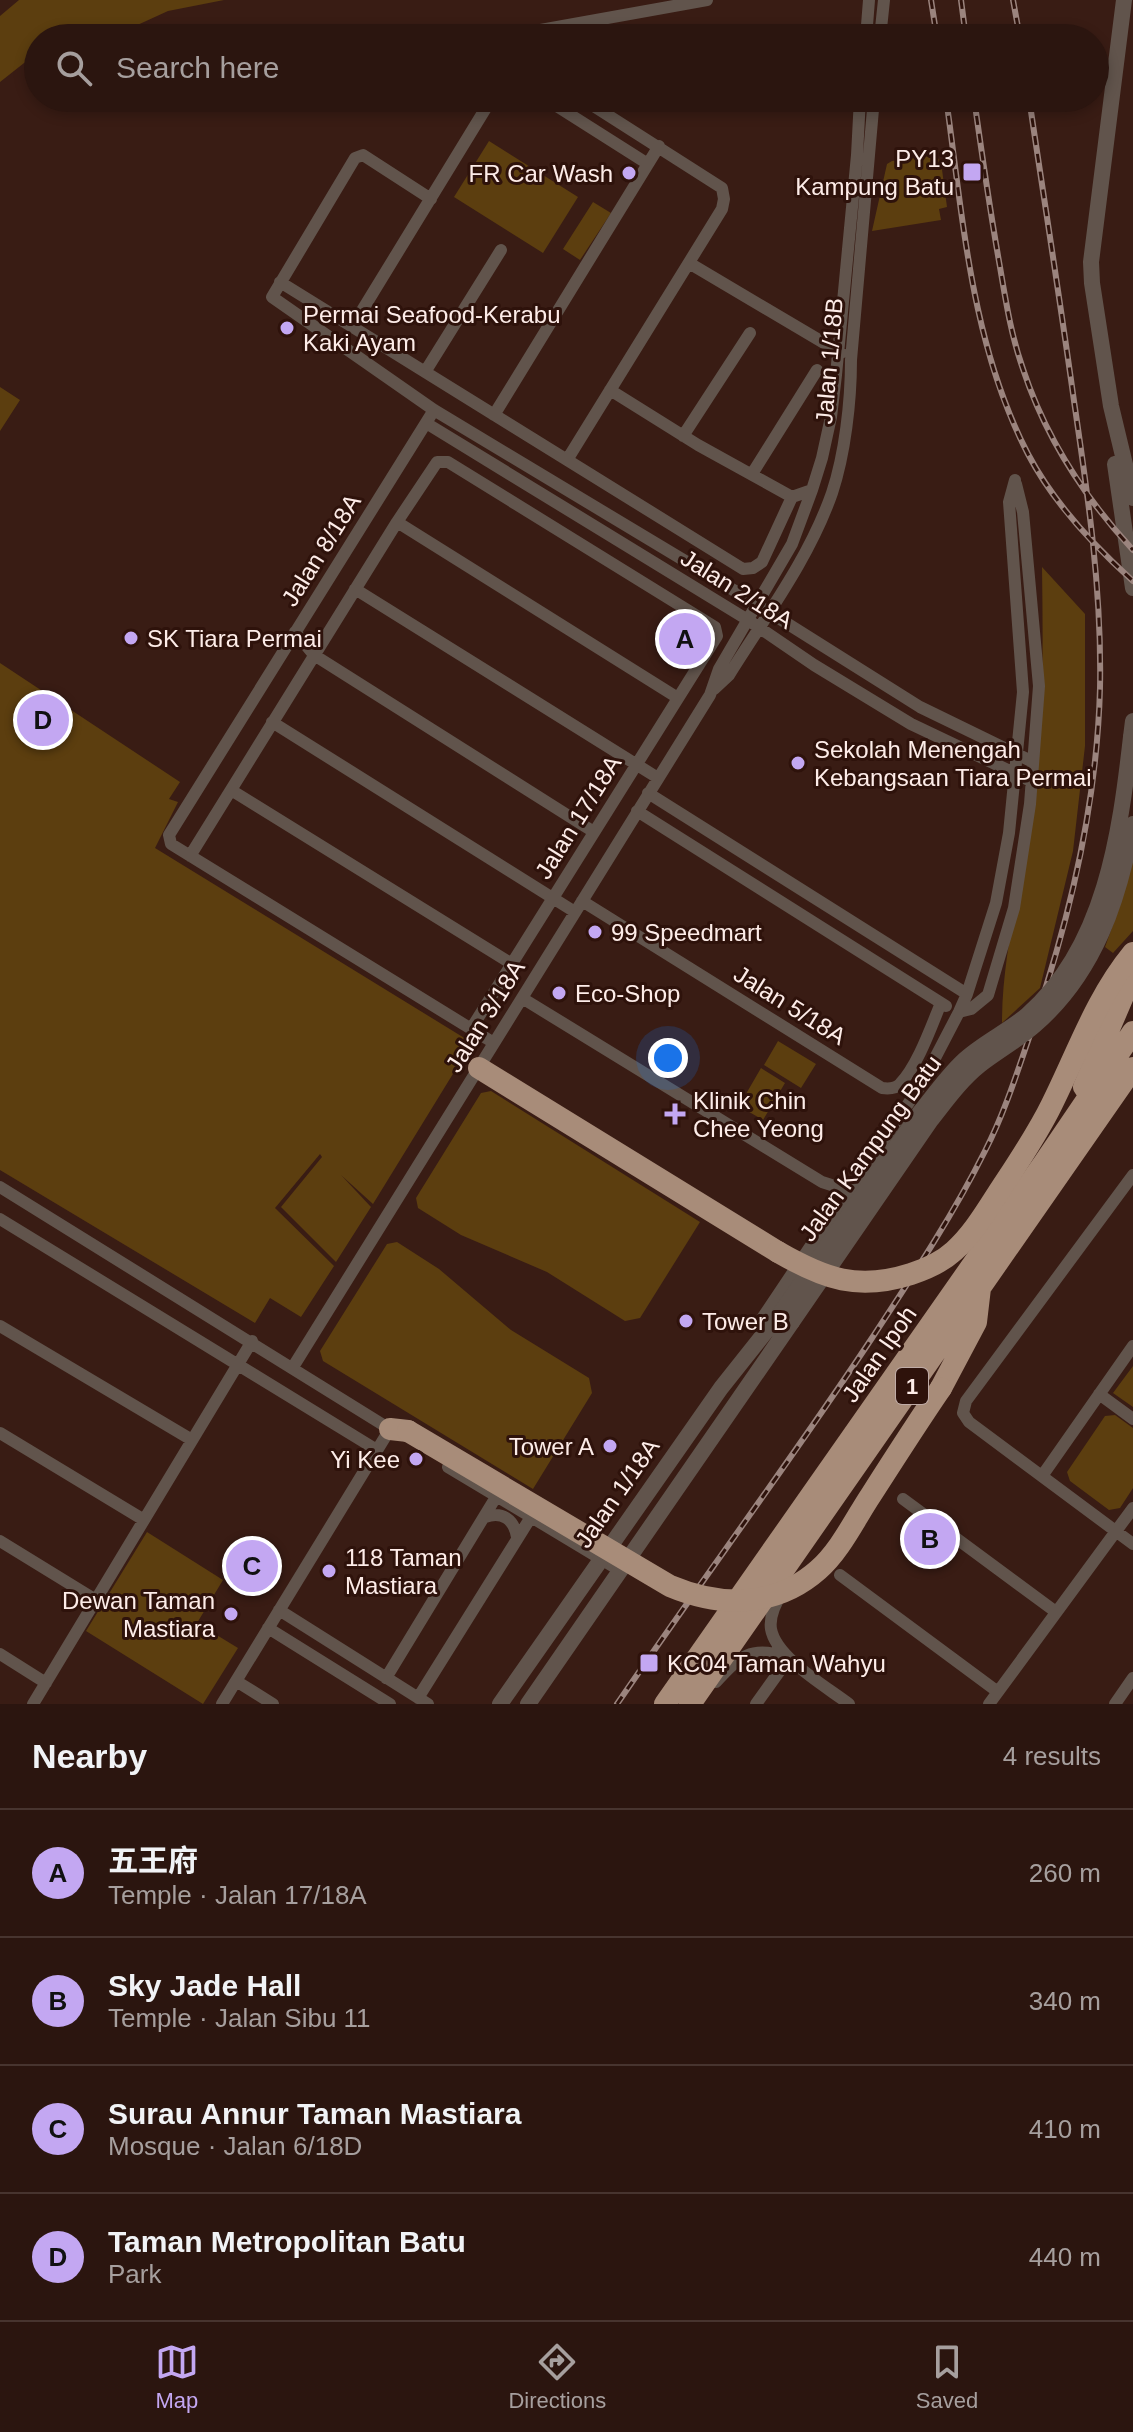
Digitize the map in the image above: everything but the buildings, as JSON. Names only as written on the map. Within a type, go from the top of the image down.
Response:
[{"type":"highway","points":[[479,1068],[817,1273],[855,1282],[882,1283],[923,1270],[956,1250],[1033,1140],[1091,1020],[1117,973],[1133,953]]},
{"type":"highway","points":[[1063,1136],[1133,973]]},
{"type":"highway","name":"Jalan Ipoh","points":[[665,1704],[1133,1032]]},
{"type":"highway","name":"Jalan Ipoh","points":[[690,1704],[1133,1068]]},
{"type":"highway","points":[[399,1430],[670,1586],[714,1601],[752,1601],[772,1597],[801,1583],[820,1569],[839,1544],[941,1388],[976,1322],[980,1286]]},
{"type":"street","points":[[574,24],[707,0]]},
{"type":"street","points":[[867,24],[869,0]]},
{"type":"street","points":[[881,24],[884,0]]},
{"type":"street","points":[[1124,0],[1091,262],[1111,406],[1133,498]]},
{"type":"street","points":[[1121,20],[1133,1]]},
{"type":"street","points":[[352,327],[484,112]]},
{"type":"street","points":[[566,112],[648,164]]},
{"type":"street","points":[[567,460],[722,209],[724,199],[722,188],[604,112]]},
{"type":"street","name":"Jalan 1/18B","points":[[763,608],[812,490],[831,417],[859,112]]},
{"type":"street","name":"Jalan 1/18B","points":[[763,608],[795,571],[822,518],[839,467],[851,380],[873,112]]},
{"type":"street","points":[[494,415],[659,146]]},
{"type":"street","points":[[280,282],[355,158],[363,155],[431,199]]},
{"type":"street","points":[[425,372],[501,250]]},
{"type":"street","points":[[689,263],[851,360]]},
{"type":"street","name":"Jalan 2/18A","points":[[792,497],[762,562],[753,568],[743,569],[280,282],[273,294],[274,299],[434,410],[763,608],[920,707],[1033,762]]},
{"type":"street","points":[[683,436],[750,333]]},
{"type":"street","points":[[752,474],[817,370]]},
{"type":"street","points":[[610,390],[683,436],[792,497],[803,515]]},
{"type":"street","points":[[1111,406],[1110,434],[1133,588]]},
{"type":"street","name":"Jalan 8/18A","points":[[190,856],[171,844],[169,835],[434,410]]},
{"type":"street","name":"Jalan 2/18A","points":[[426,423],[911,724],[1031,781]]},
{"type":"street","name":"Jalan 17/18A","points":[[397,522],[434,465],[448,462],[715,627],[717,636],[471,1029]]},
{"type":"street","points":[[637,811],[941,1003],[959,1012],[971,1009],[988,995],[1014,908],[1031,781],[1039,686],[1023,512],[1015,480],[1009,502],[1023,692],[1018,754],[1009,833],[996,903],[967,994],[959,1012],[922,1083],[765,1316],[721,1388]]},
{"type":"street","points":[[792,497],[812,490]]},
{"type":"street","points":[[494,1043],[190,856],[397,522],[678,698]]},
{"type":"street","points":[[1011,540],[1026,539]]},
{"type":"street","points":[[355,589],[658,778]]},
{"type":"street","name":"Jalan 3/18A","points":[[293,1367],[714,689],[719,669],[763,608]]},
{"type":"street","points":[[295,632],[314,655],[594,832]]},
{"type":"street","points":[[272,722],[553,898],[578,907]]},
{"type":"street","name":"Jalan Kampung Batu","points":[[785,1318],[920,1112],[964,1060],[1027,1015],[1053,988],[1082,947],[1116,839],[1132,729]]},
{"type":"street","points":[[231,790],[512,964]]},
{"type":"street","points":[[648,793],[967,994]]},
{"type":"street","name":"Jalan Kampung Batu","points":[[785,1318],[955,1089],[979,1066],[1033,1027],[1069,991],[1083,971],[1102,932],[1128,851],[1133,824]]},
{"type":"street","points":[[797,911],[807,894]]},
{"type":"street","name":"Jalan 5/18A","points":[[578,907],[882,1088],[891,1089],[899,1085],[922,1048],[941,1003]]},
{"type":"street","points":[[522,998],[822,1182],[850,1191]]},
{"type":"street","points":[[1133,1175],[966,1401],[963,1413],[969,1422],[1133,1544]]},
{"type":"street","points":[[0,1187],[399,1430],[496,1497],[621,1571]]},
{"type":"street","points":[[0,1219],[377,1450]]},
{"type":"street","name":"Jalan 1/18A","points":[[500,1704],[721,1388],[785,1318]]},
{"type":"street","name":"Jalan 1/18A","points":[[528,1704],[621,1571],[785,1318]]},
{"type":"street","points":[[0,1326],[192,1440]]},
{"type":"street","points":[[33,1704],[252,1341]]},
{"type":"street","points":[[1042,1476],[1133,1346]]},
{"type":"street","points":[[1099,1394],[1133,1419]]},
{"type":"street","points":[[222,1704],[377,1450],[399,1430]]},
{"type":"street","points":[[0,1433],[144,1520]]},
{"type":"street","points":[[837,1495],[774,1607],[771,1631],[789,1658],[849,1704]]},
{"type":"street","points":[[386,1678],[496,1497]]},
{"type":"street","points":[[903,1499],[1056,1612]]},
{"type":"street","points":[[989,1704],[1133,1508]]},
{"type":"street","points":[[485,1517],[499,1515],[509,1519],[517,1537]]},
{"type":"street","points":[[279,1610],[423,1701],[531,1517]]},
{"type":"street","points":[[0,1541],[96,1600]]},
{"type":"street","points":[[840,1575],[998,1692]]},
{"type":"street","points":[[268,1628],[390,1704]]},
{"type":"street","points":[[699,1704],[733,1664],[746,1655],[758,1651],[789,1658]]},
{"type":"street","points":[[0,1654],[46,1683]]},
{"type":"street","points":[[756,1704],[789,1658]]},
{"type":"street","points":[[1115,1704],[1133,1678]]},
{"type":"street","points":[[236,1681],[273,1704]]},
{"type":"shaded area","points":[[19,0],[224,0],[168,11],[140,24],[24,24],[24,63],[0,82],[0,16]]},
{"type":"shaded area","points":[[489,141],[578,197],[543,253],[454,197]]},
{"type":"shaded area","points":[[931,149],[941,162],[947,207],[939,209],[941,220],[872,231],[887,164],[931,156]]},
{"type":"shaded area","points":[[593,202],[611,213],[580,260],[563,249]]},
{"type":"shaded area","points":[[0,387],[20,400],[0,431]]},
{"type":"shaded area","points":[[1042,567],[1085,614],[1085,746],[1073,851],[1040,988],[1002,1023],[1006,965],[1038,765]]},
{"type":"shaded area","points":[[0,663],[180,782],[169,799],[178,802],[155,848],[466,1039],[467,1051],[373,1204],[341,1175],[371,1207],[336,1262],[281,1207],[322,1157],[320,1154],[275,1208],[334,1266],[301,1317],[270,1298],[255,1323],[0,1170]]},
{"type":"shaded area","points":[[1133,857],[1133,931],[1113,953],[1105,947]]},
{"type":"shaded area","points":[[778,1041],[816,1064],[801,1088],[764,1065]]},
{"type":"shaded area","points":[[761,1068],[785,1083],[763,1120],[739,1106]]},
{"type":"shaded area","points":[[491,1091],[700,1222],[640,1318],[625,1321],[547,1272],[461,1235],[418,1208],[416,1198],[481,1093]]},
{"type":"shaded area","points":[[397,1242],[439,1269],[511,1330],[589,1378],[592,1393],[533,1489],[323,1361],[320,1351],[387,1244]]},
{"type":"shaded area","points":[[1133,1366],[1133,1407],[1113,1393]]},
{"type":"shaded area","points":[[1115,1415],[1133,1428],[1133,1488],[1120,1508],[1109,1510],[1070,1481],[1067,1472],[1105,1416]]},
{"type":"shaded area","points":[[147,1532],[223,1580],[197,1623],[238,1648],[203,1704],[86,1631]]},
{"type":"railway","points":[[931,0],[935,24]]},
{"type":"railway","points":[[961,0],[964,24]]},
{"type":"railway","points":[[1013,0],[1017,24]]},
{"type":"railway","points":[[948,112],[964,234],[981,325],[1009,412],[1028,454],[1049,489],[1089,538],[1133,581]]},
{"type":"railway","points":[[976,112],[1004,293],[1023,369],[1043,418],[1068,465],[1133,550]]},
{"type":"railway","points":[[617,1704],[841,1384],[959,1199],[992,1136],[1011,1091],[1046,988],[1069,904],[1087,818],[1098,732],[1099,616],[1084,472],[1031,112]]},
{"type":"place","name":"PY13 Kampung Batu","points":[[972,172]]},
{"type":"place","name":"FR Car Wash","points":[[629,173]]},
{"type":"place","name":"Permai Seafood-Kerabu Kaki Ayam","points":[[287,328]]},
{"type":"place","name":"SK Tiara Permai","points":[[131,638]]},
{"type":"place","name":"五王府","points":[[685,639]]},
{"type":"place","name":"Taman Metropolitan Batu","points":[[43,720]]},
{"type":"place","name":"Sekolah Menengah Kebangsaan Tiara Permai","points":[[798,763]]},
{"type":"place","name":"99 Speedmart","points":[[595,932]]},
{"type":"place","name":"Eco-Shop","points":[[559,993]]},
{"type":"place","name":"Klinik Chin Chee Yeong","points":[[675,1114]]},
{"type":"place","name":"Tower B","points":[[686,1321]]},
{"type":"place","name":"Tower A","points":[[610,1446]]},
{"type":"place","name":"Yi Kee","points":[[416,1459]]},
{"type":"place","name":"Sky Jade Hall","points":[[930,1539]]},
{"type":"place","name":"Surau Annur Taman Mastiara","points":[[252,1566]]},
{"type":"place","name":"118 Taman Mastiara","points":[[329,1571]]},
{"type":"place","name":"Dewan Taman Mastiara","points":[[231,1614]]},
{"type":"place","name":"KC04 Taman Wahyu","points":[[649,1663]]}]
